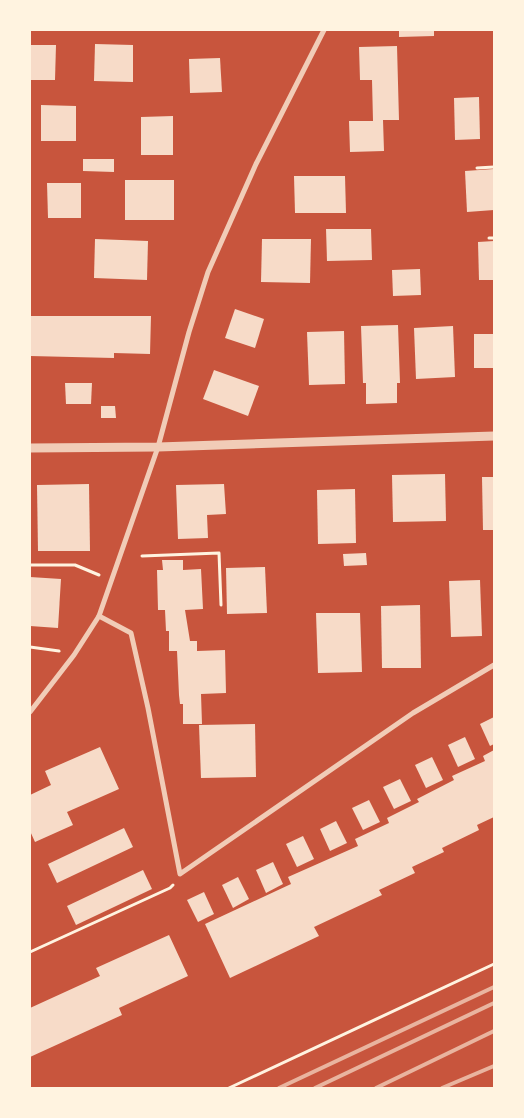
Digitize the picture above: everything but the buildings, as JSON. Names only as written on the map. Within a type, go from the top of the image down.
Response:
[{"type":"street","points":[[30,712],[74,655],[99,616],[158,447],[189,332],[208,272],[256,164],[324,30]]},
{"type":"street","points":[[30,448],[158,447],[494,436]]},
{"type":"street","points":[[99,616],[130,633],[148,708],[180,874],[413,713],[494,665]]},
{"type":"path","points":[[477,168],[494,167]]},
{"type":"path","points":[[488,238],[494,238]]},
{"type":"path","points":[[142,556],[219,553],[221,605]]},
{"type":"path","points":[[30,565],[75,565],[99,575]]},
{"type":"path","points":[[30,648],[64,651]]},
{"type":"path","points":[[30,952],[170,888],[180,874]]},
{"type":"path","points":[[229,1088],[353,1032],[494,964]]},
{"type":"railway","points":[[279,1088],[494,987]]},
{"type":"railway","points":[[315,1088],[494,1003]]},
{"type":"railway","points":[[376,1088],[494,1031]]},
{"type":"railway","points":[[442,1088],[494,1066]]}]
